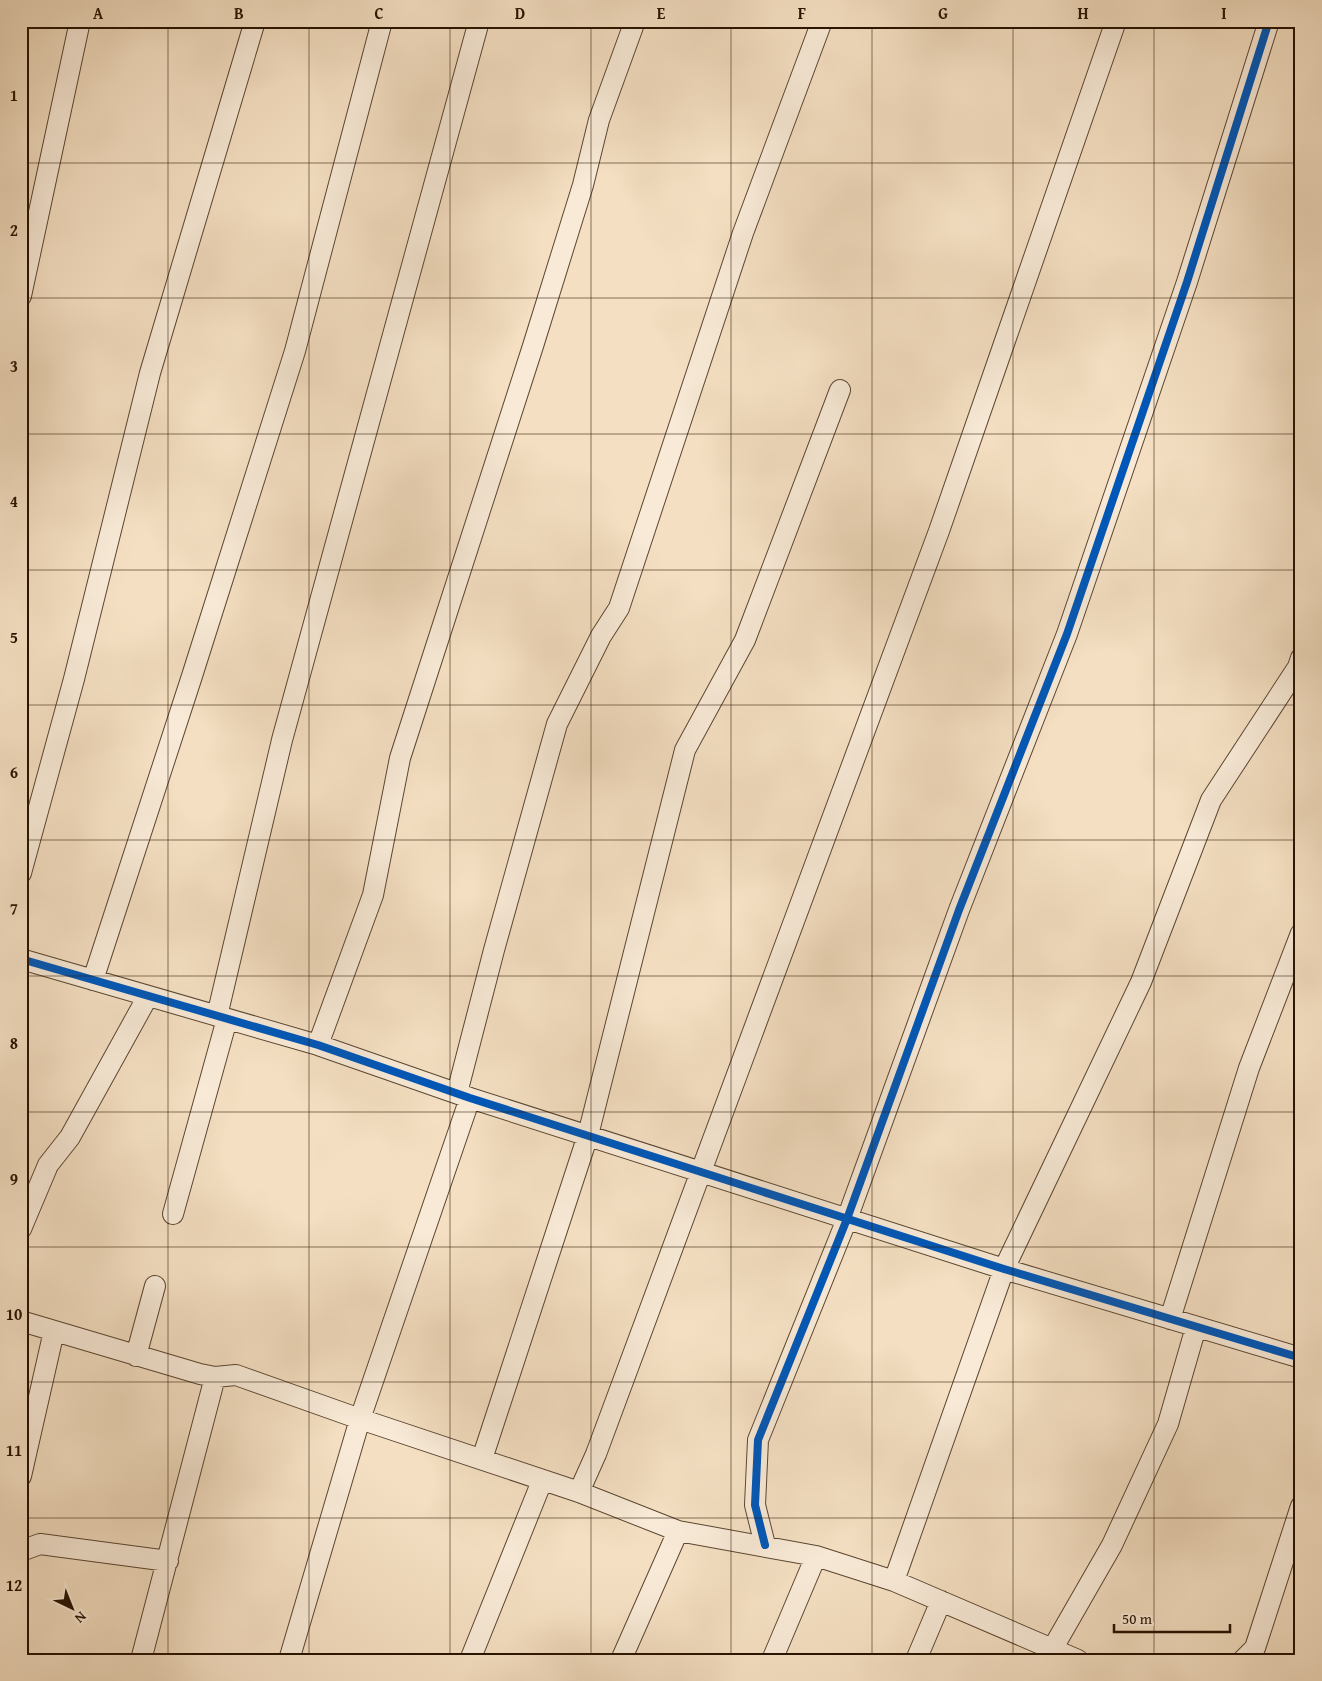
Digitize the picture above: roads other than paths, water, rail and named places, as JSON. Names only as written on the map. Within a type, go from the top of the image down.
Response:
[{"type":"street","points":[[21,296],[80,21]]},
{"type":"street","points":[[21,873],[74,679],[150,373],[255,21]]},
{"type":"street","points":[[92,980],[192,676],[295,351],[382,21]]},
{"type":"street","points":[[174,1214],[222,1017],[285,730],[479,21]]},
{"type":"street","points":[[318,1045],[374,895],[400,758],[536,336],[583,185],[599,120],[634,21]]},
{"type":"street","points":[[289,1660],[360,1419],[463,1095],[494,950],[557,724],[601,636],[618,608],[743,233],[822,21]]},
{"type":"street","points":[[579,1492],[596,1454],[702,1172],[939,531],[1116,21]]},
{"type":"street","points":[[765,1545],[755,1505],[758,1440],[847,1219],[958,910],[1067,634],[1188,282],[1269,21]]},
{"type":"street","points":[[482,1459],[588,1135],[685,750],[745,640],[840,390]]},
{"type":"street","points":[[894,1580],[1004,1269],[1141,982],[1211,800],[1300,667]]},
{"type":"street","points":[[1170,1319],[1249,1068],[1301,932]]},
{"type":"street","points":[[21,959],[318,1045],[463,1095],[1004,1269],[1301,1358]]},
{"type":"street","points":[[21,1229],[48,1165],[70,1137],[148,996]]},
{"type":"street","points":[[136,1356],[155,1286]]},
{"type":"street","points":[[21,1321],[214,1378],[236,1375],[360,1419],[579,1492],[678,1531],[726,1541],[765,1545],[816,1556],[894,1580],[941,1601],[1049,1655],[1078,1660]]},
{"type":"street","points":[[1049,1655],[1112,1545],[1168,1424],[1196,1327]]},
{"type":"street","points":[[21,1476],[54,1331]]},
{"type":"street","points":[[141,1660],[214,1378]]},
{"type":"street","points":[[470,1660],[542,1481]]},
{"type":"street","points":[[1243,1660],[1254,1648],[1301,1506]]},
{"type":"street","points":[[621,1660],[678,1531]]},
{"type":"street","points":[[21,1550],[40,1544],[168,1561]]},
{"type":"street","points":[[772,1660],[816,1556]]},
{"type":"street","points":[[916,1660],[941,1601]]}]
